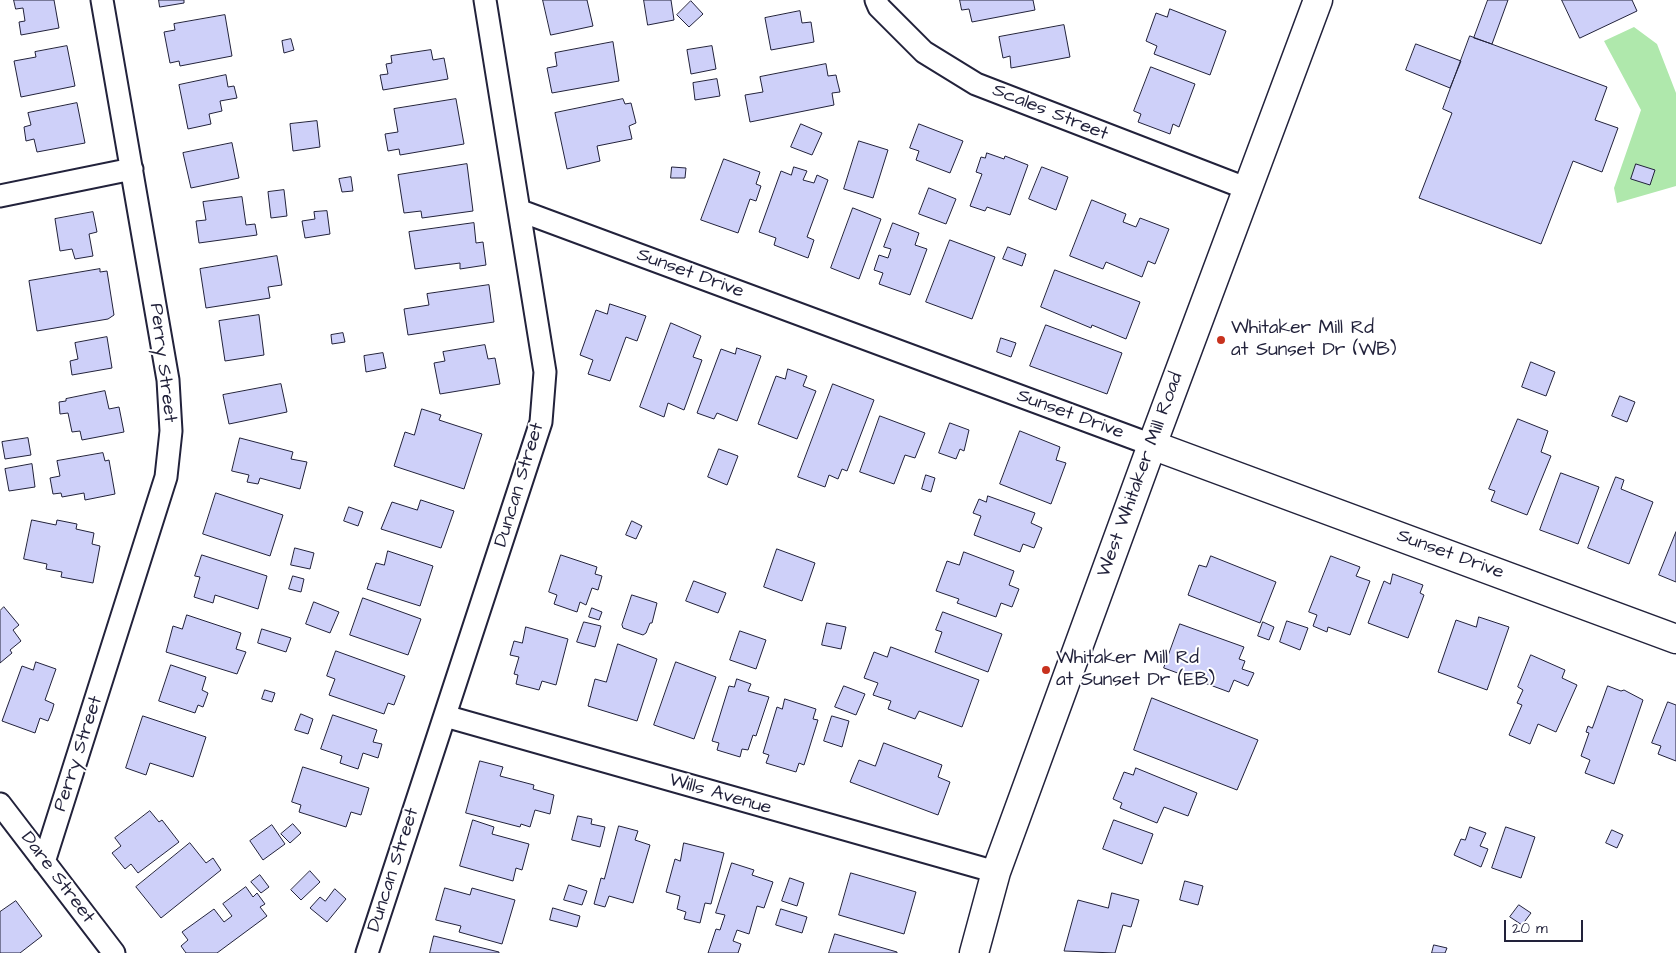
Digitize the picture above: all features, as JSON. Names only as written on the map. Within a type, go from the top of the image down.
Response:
[{"type":"main road","name":"West Whitaker Mill Road","points":[[974,953],[996,872],[1318,0]]},
{"type":"main road","name":"Sunset Drive","points":[[1152,446],[1676,639]]},
{"type":"street","name":"Perry Street","points":[[44,862],[166,477],[171,431],[168,380],[102,0]]},
{"type":"street","name":"Duncan Street","points":[[366,953],[541,422],[545,372],[521,211],[485,0]]},
{"type":"street","name":"Scales Street","points":[[876,0],[879,7],[924,52],[976,84],[1248,189]]},
{"type":"street","points":[[0,196],[132,170]]},
{"type":"street","name":"Sunset Drive","points":[[521,211],[1152,446]]},
{"type":"street","name":"Wills Avenue","points":[[445,716],[996,872]]},
{"type":"street","name":"Dare Street","points":[[0,804],[114,953]]},
{"type":"green space","points":[[1634,27],[1657,44],[1676,93],[1676,186],[1617,203],[1614,188],[1641,110],[1604,41]]},
{"type":"building","points":[[14,0],[54,0],[59,28],[21,35],[19,22],[25,21],[23,8],[16,9]]},
{"type":"building","points":[[159,0],[184,0],[184,3],[160,7]]},
{"type":"building","points":[[543,0],[587,0],[593,26],[551,35]]},
{"type":"building","points":[[644,0],[671,0],[674,20],[648,25]]},
{"type":"building","points":[[960,0],[1033,0],[1035,10],[972,22],[969,9],[962,10]]},
{"type":"building","points":[[1488,0],[1508,0],[1492,44],[1474,38]]},
{"type":"building","points":[[1562,0],[1632,0],[1637,11],[1580,38]]},
{"type":"building","points":[[691,1],[703,14],[689,27],[677,15]]},
{"type":"building","points":[[1170,9],[1226,31],[1210,75],[1154,54],[1157,46],[1146,41],[1156,13],[1167,17]]},
{"type":"building","points":[[800,11],[802,23],[811,22],[814,42],[771,50],[765,18]]},
{"type":"building","points":[[225,15],[232,56],[180,66],[179,61],[170,63],[164,32],[175,30],[174,24]]},
{"type":"building","points":[[1064,25],[1070,57],[1011,68],[1010,56],[1003,58],[999,37]]},
{"type":"building","points":[[1470,36],[1607,87],[1595,120],[1618,128],[1602,172],[1573,161],[1541,244],[1419,198],[1452,113],[1443,109]]},
{"type":"building","points":[[291,39],[294,50],[284,53],[282,41]]},
{"type":"building","points":[[613,42],[619,81],[552,93],[547,68],[557,66],[555,53]]},
{"type":"building","points":[[1416,44],[1461,61],[1450,88],[1406,70]]},
{"type":"building","points":[[67,46],[75,86],[21,97],[14,61],[36,57],[35,52]]},
{"type":"building","points":[[712,46],[716,69],[691,74],[687,50]]},
{"type":"building","points":[[431,50],[433,60],[444,58],[448,79],[383,90],[380,75],[388,74],[386,64],[392,63],[391,56]]},
{"type":"building","points":[[826,64],[828,76],[836,75],[840,92],[832,93],[834,105],[750,122],[745,95],[763,92],[760,77]]},
{"type":"building","points":[[1151,67],[1195,84],[1179,127],[1173,124],[1170,134],[1138,122],[1141,114],[1134,111]]},
{"type":"building","points":[[226,75],[228,87],[234,86],[237,98],[220,101],[222,111],[209,114],[211,124],[188,129],[179,85]]},
{"type":"building","points":[[717,79],[720,96],[695,100],[693,83]]},
{"type":"building","points":[[456,99],[464,144],[400,155],[399,149],[388,151],[385,134],[398,132],[394,109]]},
{"type":"building","points":[[623,99],[625,104],[631,103],[636,123],[629,126],[632,139],[597,146],[600,161],[567,169],[555,113]]},
{"type":"building","points":[[77,103],[85,143],[37,152],[34,139],[26,141],[24,127],[31,125],[28,113]]},
{"type":"building","points":[[317,121],[320,147],[293,151],[290,124]]},
{"type":"building","points":[[801,124],[822,133],[812,155],[791,147]]},
{"type":"building","points":[[919,124],[963,141],[950,173],[916,160],[919,151],[910,148]]},
{"type":"building","points":[[859,141],[888,150],[873,198],[844,189]]},
{"type":"building","points":[[232,143],[239,178],[191,188],[183,153]]},
{"type":"building","points":[[987,153],[1004,159],[1005,156],[1028,165],[1010,215],[987,207],[985,211],[970,206],[982,174],[976,172],[981,157],[985,158]]},
{"type":"building","points":[[724,159],[760,172],[756,184],[761,186],[756,201],[750,199],[738,233],[701,220]]},
{"type":"building","points":[[467,164],[473,211],[422,218],[421,211],[404,213],[398,175]]},
{"type":"building","points":[[1636,164],[1655,170],[1650,185],[1631,179]]},
{"type":"building","points":[[672,167],[686,168],[685,178],[671,178]]},
{"type":"building","points":[[794,167],[807,171],[803,180],[814,183],[817,175],[828,180],[807,237],[814,240],[808,258],[774,245],[776,238],[759,232],[781,171],[791,175]]},
{"type":"building","points":[[1042,167],[1068,177],[1056,210],[1029,199]]},
{"type":"building","points":[[351,177],[353,191],[342,192],[339,179]]},
{"type":"building","points":[[929,188],[956,199],[946,224],[919,214]]},
{"type":"building","points":[[284,190],[287,216],[271,218],[268,192]]},
{"type":"building","points":[[242,197],[246,225],[255,224],[257,235],[199,243],[196,221],[206,220],[203,202]]},
{"type":"building","points":[[1092,200],[1126,214],[1123,222],[1136,227],[1140,218],[1169,229],[1155,264],[1148,261],[1142,277],[1106,262],[1103,269],[1070,256]]},
{"type":"building","points":[[853,208],[881,219],[859,279],[831,268]]},
{"type":"building","points":[[327,211],[330,234],[305,238],[302,221],[315,219],[314,212]]},
{"type":"building","points":[[93,212],[97,232],[89,234],[93,256],[75,259],[72,249],[60,251],[55,219]]},
{"type":"building","points":[[474,223],[476,243],[483,242],[486,265],[460,269],[460,263],[415,269],[409,232]]},
{"type":"building","points":[[893,223],[919,233],[915,245],[927,249],[910,295],[879,284],[883,273],[874,270],[879,255],[888,258],[891,249],[884,247]]},
{"type":"building","points":[[950,240],[995,257],[972,319],[926,302]]},
{"type":"building","points":[[1008,247],[1026,254],[1022,266],[1003,259]]},
{"type":"building","points":[[277,256],[282,285],[268,287],[270,298],[206,308],[200,269]]},
{"type":"building","points":[[100,269],[100,272],[107,271],[114,315],[108,319],[37,331],[29,281]]},
{"type":"building","points":[[1055,270],[1140,302],[1126,339],[1092,325],[1091,328],[1041,307]]},
{"type":"building","points":[[489,285],[494,322],[408,335],[404,309],[429,305],[427,294]]},
{"type":"building","points":[[610,304],[646,316],[637,341],[626,337],[610,381],[588,374],[593,360],[580,355],[596,310],[607,314]]},
{"type":"building","points":[[259,315],[264,355],[225,361],[219,321]]},
{"type":"building","points":[[671,323],[701,336],[693,357],[702,360],[684,410],[668,403],[664,417],[640,407]]},
{"type":"building","points":[[1046,325],[1122,353],[1107,394],[1030,366]]},
{"type":"building","points":[[343,333],[345,342],[332,344],[331,335]]},
{"type":"building","points":[[107,337],[112,368],[72,375],[70,361],[78,359],[75,343]]},
{"type":"building","points":[[1001,338],[1016,343],[1011,357],[997,352]]},
{"type":"building","points":[[485,345],[488,359],[495,358],[500,384],[440,394],[434,363],[445,361],[443,352]]},
{"type":"building","points":[[737,348],[761,356],[737,421],[717,413],[714,419],[697,413],[721,349],[735,354]]},
{"type":"building","points":[[383,353],[386,368],[366,372],[364,356]]},
{"type":"building","points":[[1531,362],[1555,372],[1546,396],[1522,387]]},
{"type":"building","points":[[788,369],[807,376],[803,386],[816,391],[797,439],[758,424],[776,376],[785,379]]},
{"type":"building","points":[[281,384],[287,412],[229,424],[223,395]]},
{"type":"building","points":[[833,384],[874,400],[847,471],[842,469],[838,479],[829,475],[825,487],[798,477]]},
{"type":"building","points":[[105,391],[109,409],[119,407],[124,432],[82,440],[80,431],[72,432],[68,413],[60,414],[59,402]]},
{"type":"building","points":[[1620,396],[1635,402],[1627,422],[1612,416]]},
{"type":"building","points":[[422,409],[441,415],[439,420],[482,434],[464,489],[394,466],[405,432],[414,435]]},
{"type":"building","points":[[880,416],[925,433],[915,458],[905,455],[894,484],[860,472]]},
{"type":"building","points":[[1518,419],[1548,431],[1541,452],[1551,456],[1527,515],[1491,501],[1495,491],[1489,489]]},
{"type":"building","points":[[950,423],[969,430],[964,451],[960,449],[956,459],[939,453]]},
{"type":"building","points":[[1020,431],[1060,447],[1056,460],[1066,463],[1051,504],[1000,484]]},
{"type":"building","points":[[28,438],[31,455],[5,459],[2,442]]},
{"type":"building","points":[[240,438],[293,452],[291,459],[307,462],[300,489],[260,478],[258,484],[247,482],[249,475],[232,471]]},
{"type":"building","points":[[719,449],[738,456],[727,485],[708,477]]},
{"type":"building","points":[[103,453],[105,461],[109,460],[115,494],[85,500],[84,493],[62,497],[61,493],[53,494],[50,478],[60,476],[57,461]]},
{"type":"building","points":[[32,464],[35,487],[9,491],[5,469]]},
{"type":"building","points":[[1561,473],[1599,487],[1578,544],[1540,530]]},
{"type":"building","points":[[926,475],[935,478],[931,492],[922,489]]},
{"type":"building","points":[[1616,477],[1624,480],[1621,489],[1653,502],[1629,564],[1588,548]]},
{"type":"building","points":[[216,493],[283,515],[270,556],[203,534]]},
{"type":"building","points":[[988,496],[1035,513],[1031,523],[1042,528],[1034,548],[1023,544],[1020,552],[974,535],[981,516],[973,513],[979,499],[986,502]]},
{"type":"building","points":[[421,500],[454,511],[441,548],[381,529],[392,502],[417,510]]},
{"type":"building","points":[[349,507],[363,512],[358,526],[344,521]]},
{"type":"building","points":[[32,520],[56,525],[57,520],[77,524],[76,529],[94,533],[92,544],[100,546],[93,583],[61,577],[62,572],[46,569],[47,564],[24,559]]},
{"type":"building","points":[[632,521],[642,526],[636,539],[626,535]]},
{"type":"building","points":[[1676,532],[1676,582],[1659,575]]},
{"type":"building","points":[[295,548],[314,553],[310,569],[291,565]]},
{"type":"building","points":[[777,549],[815,563],[802,601],[764,587]]},
{"type":"building","points":[[388,551],[433,566],[420,606],[367,589],[376,563],[384,565]]},
{"type":"building","points":[[964,552],[1014,571],[1009,585],[1019,589],[1012,607],[1001,603],[996,617],[957,603],[959,599],[936,591],[947,561],[959,565]]},
{"type":"building","points":[[202,555],[267,576],[258,609],[215,595],[213,603],[194,597],[200,577],[195,576]]},
{"type":"building","points":[[561,555],[597,567],[595,574],[602,576],[598,590],[592,588],[586,605],[580,602],[577,612],[554,604],[557,595],[549,592]]},
{"type":"building","points":[[1211,556],[1276,582],[1260,623],[1188,595],[1199,565],[1206,567]]},
{"type":"building","points":[[1331,556],[1360,567],[1356,576],[1370,581],[1350,635],[1328,627],[1327,632],[1313,626],[1317,615],[1309,612]]},
{"type":"building","points":[[1393,574],[1423,585],[1420,593],[1424,595],[1408,638],[1368,623],[1384,581],[1390,584]]},
{"type":"building","points":[[293,576],[304,579],[301,592],[289,589]]},
{"type":"building","points":[[694,581],[726,593],[718,613],[686,601]]},
{"type":"building","points":[[632,595],[657,603],[652,623],[650,623],[646,633],[643,635],[623,628],[622,625]]},
{"type":"building","points":[[363,598],[421,619],[408,655],[350,635]]},
{"type":"building","points":[[314,602],[339,612],[330,633],[306,624]]},
{"type":"building","points":[[4,607],[19,625],[13,630],[21,641],[10,650],[12,653],[0,663],[0,611]]},
{"type":"building","points":[[592,608],[602,612],[599,620],[589,617]]},
{"type":"building","points":[[943,612],[1002,634],[988,672],[935,652],[942,632],[936,630]]},
{"type":"building","points":[[187,615],[241,633],[236,649],[246,652],[237,674],[166,652],[173,626],[182,629]]},
{"type":"building","points":[[1479,617],[1509,627],[1487,690],[1438,672],[1456,620],[1476,627]]},
{"type":"building","points":[[1287,621],[1308,628],[1300,650],[1280,642]]},
{"type":"building","points":[[584,622],[601,626],[595,647],[577,642]]},
{"type":"building","points":[[1263,622],[1274,627],[1269,640],[1258,636]]},
{"type":"building","points":[[827,623],[846,627],[841,649],[822,645]]},
{"type":"building","points":[[1180,624],[1244,647],[1239,659],[1245,661],[1242,669],[1254,673],[1248,686],[1234,680],[1229,692],[1164,668]]},
{"type":"building","points":[[526,627],[568,639],[556,685],[542,681],[539,690],[516,684],[518,675],[514,674],[519,657],[510,655],[514,641],[522,643]]},
{"type":"building","points":[[262,629],[291,638],[286,652],[258,643]]},
{"type":"building","points":[[740,631],[766,640],[756,669],[730,660]]},
{"type":"building","points":[[618,644],[657,659],[637,721],[588,706],[595,679],[606,682]]},
{"type":"building","points":[[891,647],[979,680],[962,727],[919,711],[915,719],[888,709],[891,701],[873,695],[878,683],[864,678],[874,652],[887,657]]},
{"type":"building","points":[[336,651],[405,676],[394,705],[388,703],[384,714],[329,695],[335,679],[327,676]]},
{"type":"building","points":[[1531,655],[1565,670],[1562,678],[1577,685],[1556,732],[1538,724],[1530,744],[1509,735],[1522,705],[1517,703],[1523,690],[1518,687]]},
{"type":"building","points":[[36,662],[56,669],[45,700],[54,704],[52,711],[48,721],[40,718],[35,733],[2,721],[22,666],[33,670]]},
{"type":"building","points":[[676,662],[716,677],[694,739],[654,725]]},
{"type":"building","points":[[171,665],[206,677],[202,690],[208,693],[203,707],[198,705],[195,713],[159,701]]},
{"type":"building","points":[[737,679],[751,684],[748,691],[769,697],[756,736],[753,735],[748,750],[742,749],[740,757],[717,750],[719,743],[712,741],[729,686],[734,687]]},
{"type":"building","points":[[844,686],[865,694],[856,715],[835,707]]},
{"type":"building","points":[[1608,686],[1621,691],[1624,690],[1643,700],[1614,784],[1585,773],[1590,760],[1581,756],[1589,733],[1586,732],[1588,726],[1592,728]]},
{"type":"building","points":[[265,690],[275,693],[272,702],[262,699]]},
{"type":"building","points":[[1152,698],[1258,740],[1237,790],[1134,750]]},
{"type":"building","points":[[785,699],[816,709],[813,719],[818,720],[804,765],[799,763],[796,772],[766,763],[769,755],[763,753],[777,707],[782,709]]},
{"type":"building","points":[[1668,702],[1676,705],[1676,761],[1658,754],[1661,746],[1652,743]]},
{"type":"building","points":[[301,714],[313,719],[308,734],[295,730]]},
{"type":"building","points":[[333,715],[377,730],[373,742],[382,744],[378,758],[363,753],[358,769],[340,763],[342,756],[321,749]]},
{"type":"building","points":[[143,716],[206,737],[193,777],[150,763],[146,775],[126,768]]},
{"type":"building","points":[[832,716],[849,721],[842,747],[824,741]]},
{"type":"building","points":[[884,743],[942,765],[938,777],[950,782],[938,815],[850,782],[859,760],[875,766]]},
{"type":"building","points":[[480,761],[503,767],[500,776],[534,785],[533,789],[554,795],[550,814],[535,810],[530,827],[521,824],[520,827],[466,813]]},
{"type":"building","points":[[303,767],[369,788],[361,815],[351,812],[346,827],[299,812],[301,805],[292,802]]},
{"type":"building","points":[[1136,768],[1197,793],[1188,816],[1164,807],[1157,823],[1120,808],[1122,803],[1113,799],[1124,772],[1133,775]]},
{"type":"building","points":[[150,811],[159,822],[162,820],[179,842],[138,873],[131,864],[125,869],[112,853],[121,846],[115,838]]},
{"type":"building","points":[[578,816],[592,819],[591,824],[605,827],[600,847],[572,840]]},
{"type":"building","points":[[473,820],[494,827],[492,834],[529,844],[522,870],[516,868],[513,881],[460,866]]},
{"type":"building","points":[[1114,820],[1153,834],[1142,864],[1103,849]]},
{"type":"building","points":[[293,824],[301,833],[290,843],[281,834]]},
{"type":"building","points":[[272,825],[285,844],[263,860],[250,841]]},
{"type":"building","points":[[619,826],[638,831],[635,840],[650,845],[633,903],[609,896],[605,907],[594,904],[601,878],[604,879]]},
{"type":"building","points":[[1470,827],[1486,833],[1480,846],[1488,849],[1481,867],[1454,855],[1461,839],[1465,840]]},
{"type":"building","points":[[1506,827],[1535,837],[1521,878],[1492,868]]},
{"type":"building","points":[[1612,830],[1623,835],[1617,848],[1606,843]]},
{"type":"building","points":[[190,843],[206,863],[213,858],[221,870],[161,918],[136,887]]},
{"type":"building","points":[[684,843],[724,853],[711,904],[705,903],[700,923],[684,919],[686,912],[677,909],[680,896],[666,892],[675,859],[680,861]]},
{"type":"building","points":[[732,863],[754,870],[752,875],[773,882],[764,908],[757,906],[749,934],[737,930],[733,941],[741,944],[738,953],[708,953],[716,929],[720,930],[725,915],[716,913]]},
{"type":"building","points":[[310,871],[320,882],[301,900],[291,890]]},
{"type":"building","points":[[851,873],[916,892],[904,934],[839,915]]},
{"type":"building","points":[[260,875],[269,887],[261,893],[251,882]]},
{"type":"building","points":[[790,878],[804,883],[797,906],[782,901]]},
{"type":"building","points":[[1185,881],[1203,886],[1198,905],[1180,900]]},
{"type":"building","points":[[569,885],[587,891],[582,905],[564,900]]},
{"type":"building","points":[[246,887],[253,897],[257,893],[265,904],[260,907],[267,916],[217,953],[186,953],[181,946],[188,940],[182,932],[214,909],[224,922],[232,916],[223,904]]},
{"type":"building","points":[[445,888],[470,895],[472,888],[515,900],[502,944],[459,932],[461,926],[436,920]]},
{"type":"building","points":[[335,889],[346,899],[327,922],[310,908],[320,897],[325,901]]},
{"type":"building","points":[[1112,893],[1139,900],[1131,927],[1123,925],[1115,953],[1064,951],[1078,900],[1108,908]]},
{"type":"building","points":[[16,901],[42,936],[20,953],[0,953],[0,912]]},
{"type":"building","points":[[1519,905],[1531,913],[1522,925],[1510,917]]},
{"type":"building","points":[[553,908],[580,916],[577,927],[550,920]]},
{"type":"building","points":[[781,909],[807,917],[802,933],[776,925]]},
{"type":"building","points":[[835,934],[897,952],[897,953],[829,953]]},
{"type":"building","points":[[434,936],[499,952],[499,953],[430,953]]},
{"type":"building","points":[[1434,945],[1447,948],[1445,953],[1432,953]]},
{"type":"place","name":"Whitaker Mill Rd at Sunset Dr (WB)","points":[[1221,340]]},
{"type":"place","name":"Whitaker Mill Rd at Sunset Dr (EB)","points":[[1046,670]]}]
